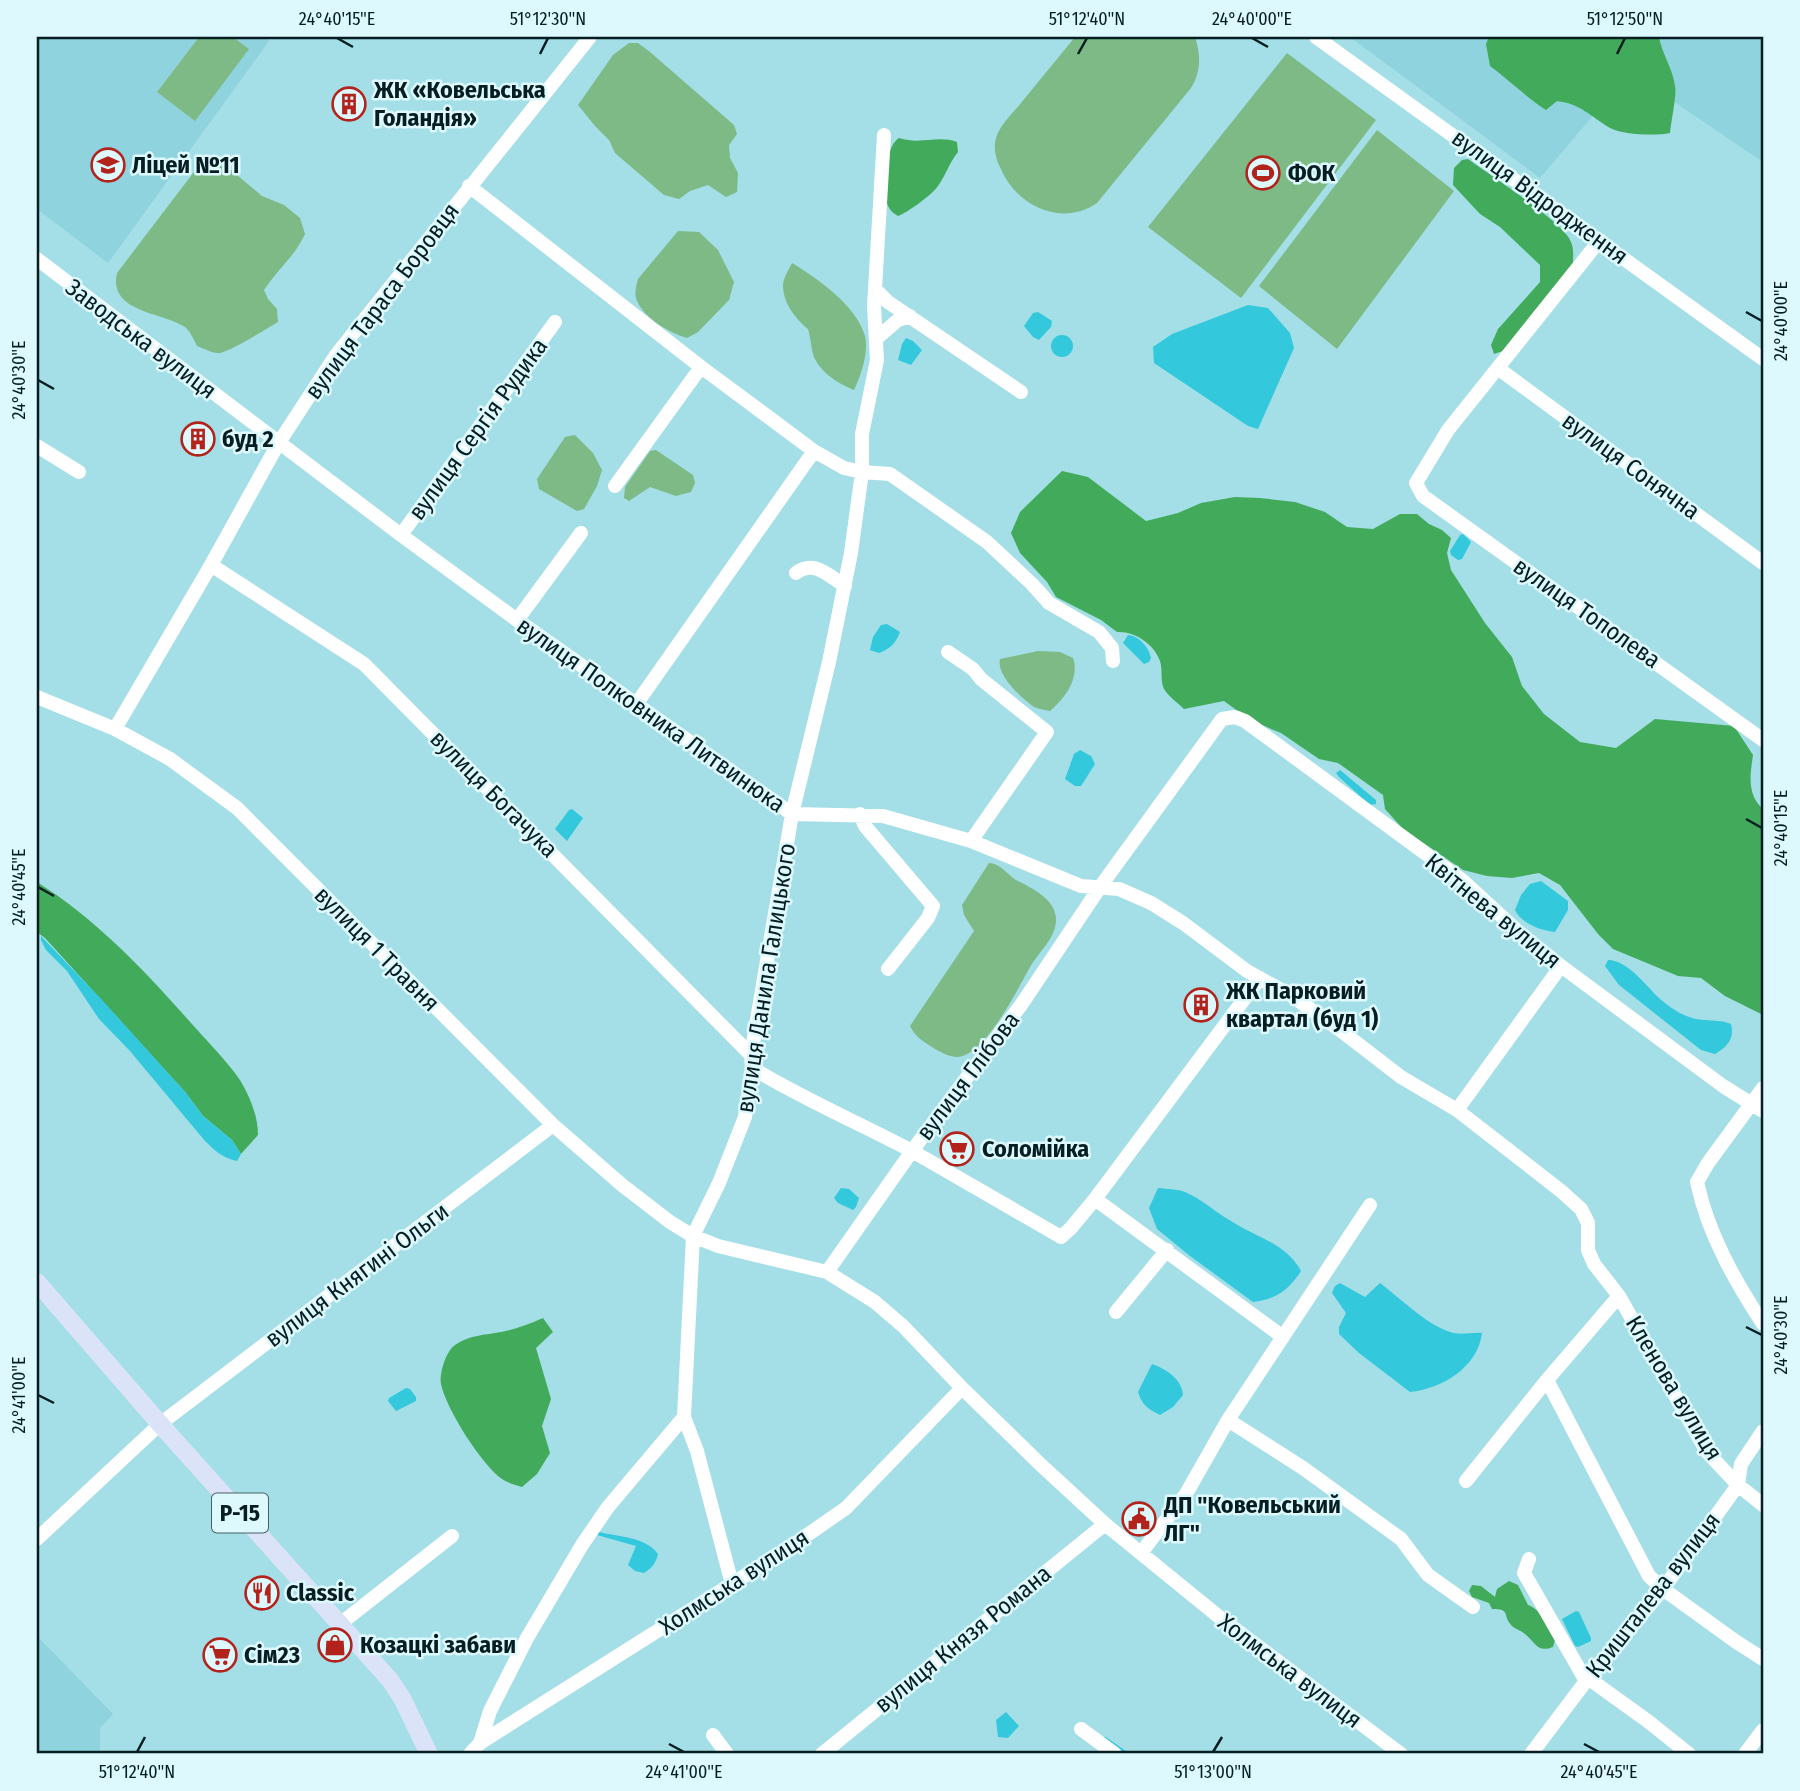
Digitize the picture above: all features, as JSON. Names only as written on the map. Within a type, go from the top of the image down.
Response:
[{"type":"main road","name":"Р-15","points":[[37,1282],[160,1424],[382,1671],[402,1698],[429,1754]]},
{"type":"street","name":"вулиця Тараса Боровця","points":[[115,729],[278,444],[335,355],[590,37]]},
{"type":"street","name":"вулиця Відродження","points":[[1316,37],[1763,359]]},
{"type":"street","name":"вулиця Данила Галицького","points":[[684,1417],[693,1236],[719,1183],[745,1117],[751,1061],[792,814],[845,586],[862,472],[862,434],[877,360],[874,306],[884,135]]},
{"type":"street","points":[[469,186],[814,452],[844,468],[890,474],[987,542],[1049,603],[1099,632],[1112,648],[1113,661]]},
{"type":"street","points":[[1499,369],[1600,240]]},
{"type":"street","name":"Заводська вулиця","points":[[37,259],[278,444]]},
{"type":"street","points":[[876,290],[888,302],[1021,392]]},
{"type":"street","points":[[877,338],[898,320],[910,316]]},
{"type":"street","name":"вулиця Сергія Рудика","points":[[401,535],[555,322]]},
{"type":"street","points":[[615,486],[701,367]]},
{"type":"street","name":"вулиця Тополева","points":[[1499,369],[1448,430],[1416,483],[1423,496],[1763,740]]},
{"type":"street","name":"вулиця Сонячна","points":[[1499,369],[1763,563]]},
{"type":"street","name":"вулиця Полковника Литвинюка","points":[[278,444],[517,620],[792,814],[883,816],[971,841],[1081,886],[1119,889],[1151,903],[1260,978],[1292,996],[1401,1077],[1457,1110],[1561,1191],[1581,1209],[1588,1223],[1588,1250],[1591,1257],[1619,1296]]},
{"type":"street","points":[[37,446],[79,472]]},
{"type":"street","points":[[637,703],[814,452]]},
{"type":"street","points":[[517,620],[581,533]]},
{"type":"street","name":"вулиця Богачука","points":[[211,565],[364,664],[751,1061]]},
{"type":"street","points":[[796,573],[804,566],[813,566],[845,586]]},
{"type":"street","points":[[948,652],[973,668],[981,679],[1048,732],[971,841]]},
{"type":"street","name":"вулиця 1 Травня","points":[[37,697],[115,729],[170,759],[237,808],[553,1125],[622,1185],[670,1223],[693,1236]]},
{"type":"street","name":"вулиця Глібова","points":[[751,1061],[785,1088],[849,1117],[912,1151],[1021,1005],[1100,887],[1222,719],[1235,717]]},
{"type":"street","name":"Квітнева вулиця","points":[[1235,717],[1245,721],[1462,881],[1561,966],[1757,1108]]},
{"type":"street","points":[[860,814],[865,826],[933,906],[928,918],[888,969]]},
{"type":"street","points":[[1457,1110],[1561,966]]},
{"type":"street","points":[[827,1272],[912,1151],[1061,1237],[1072,1228],[1095,1199],[1260,978]]},
{"type":"street","points":[[1763,1088],[1757,1108],[1708,1163],[1697,1182],[1705,1211],[1734,1280],[1763,1324]]},
{"type":"street","name":"вулиця Княгині Ольги","points":[[37,1539],[160,1424],[553,1125]]},
{"type":"street","points":[[1095,1199],[1283,1337]]},
{"type":"street","points":[[1141,1553],[1186,1494],[1228,1420],[1370,1205]]},
{"type":"street","name":"Холмська вулиця","points":[[693,1236],[718,1246],[827,1272],[876,1302],[1041,1465],[1105,1524],[1310,1688],[1401,1754]]},
{"type":"street","points":[[1116,1312],[1167,1250]]},
{"type":"street","points":[[1466,1481],[1619,1296]]},
{"type":"street","name":"Кленова вулиця","points":[[1619,1296],[1707,1452],[1738,1485],[1763,1505]]},
{"type":"street","points":[[1547,1380],[1649,1576],[1735,1642],[1763,1659]]},
{"type":"street","name":"Холмська вулиця","points":[[480,1743],[790,1547],[846,1508],[962,1388]]},
{"type":"street","points":[[470,1754],[480,1743],[490,1711],[527,1638],[582,1545],[608,1507],[684,1417],[697,1451],[732,1584]]},
{"type":"street","points":[[1228,1420],[1303,1468],[1401,1539],[1428,1575],[1473,1607]]},
{"type":"street","name":"Кришталева вулиця","points":[[1531,1754],[1587,1679],[1663,1589],[1738,1485],[1741,1464],[1763,1431]]},
{"type":"street","name":"вулиця Князя Романа","points":[[822,1754],[1105,1524]]},
{"type":"street","points":[[340,1624],[452,1536]]},
{"type":"street","points":[[1529,1559],[1524,1573],[1587,1679],[1649,1721],[1689,1754]]},
{"type":"street","points":[[1081,1729],[1115,1754]]},
{"type":"street","points":[[1745,1754],[1763,1730]]},
{"type":"street","points":[[713,1735],[727,1754]]},
{"type":"shaded area","name":"Ліцей №11","points":[[37,37],[199,37],[157,92],[249,49],[233,37],[263,37],[269,41],[108,263],[37,209]]},
{"type":"shaded area","points":[[1350,37],[1763,37],[1763,162],[1630,72],[1540,178]]},
{"type":"shaded area","points":[[37,1636],[113,1714],[100,1728],[100,1754],[37,1754]]},
{"type":"green space","points":[[199,37],[233,37],[249,49],[195,121],[157,92]]},
{"type":"green space","points":[[1075,37],[1195,37],[1199,63],[1191,88],[1097,203],[1083,210],[1055,213],[1029,203],[1018,194],[999,165],[995,142],[1003,124]]},
{"type":"green space","points":[[1489,37],[1659,37],[1675,86],[1670,133],[1623,132],[1610,128],[1579,108],[1557,101],[1546,110],[1490,66],[1486,44]]},
{"type":"green space","points":[[629,43],[638,43],[650,52],[734,125],[737,134],[729,145],[730,158],[738,173],[737,192],[726,197],[708,185],[690,191],[679,199],[664,195],[615,153],[609,140],[578,105],[613,55]]},
{"type":"green space","name":"ФОК","points":[[1287,53],[1376,120],[1241,298],[1148,227]]},
{"type":"green space","name":"ФОК","points":[[1377,130],[1454,191],[1337,349],[1259,286]]},
{"type":"green space","points":[[899,138],[915,141],[950,140],[957,142],[958,152],[935,189],[920,203],[898,216],[888,205],[885,188],[888,158],[894,142]]},
{"type":"green space","points":[[1468,159],[1555,223],[1571,242],[1573,250],[1573,264],[1506,350],[1494,354],[1491,345],[1498,329],[1540,282],[1540,265],[1500,227],[1480,214],[1453,185],[1454,168],[1462,160]]},
{"type":"green space","points":[[211,162],[231,170],[262,196],[284,205],[300,218],[305,234],[264,290],[277,309],[278,322],[218,353],[197,346],[185,327],[176,322],[129,304],[116,286],[117,273],[200,164]]},
{"type":"green space","points":[[678,231],[699,232],[718,250],[734,282],[729,300],[698,332],[687,338],[673,333],[652,319],[641,308],[636,296],[638,279]]},
{"type":"green space","points":[[792,263],[845,303],[860,325],[865,336],[866,349],[862,371],[854,390],[821,368],[814,357],[808,329],[787,304],[783,283]]},
{"type":"green space","points":[[575,435],[593,453],[602,470],[597,486],[584,509],[577,511],[539,489],[537,479],[565,437]]},
{"type":"green space","points":[[656,450],[693,475],[695,483],[691,492],[676,496],[650,487],[629,501],[624,498],[625,487],[650,451]]},
{"type":"green space","points":[[1062,471],[1088,477],[1146,521],[1178,513],[1201,503],[1235,497],[1295,502],[1325,512],[1347,527],[1373,529],[1400,514],[1417,514],[1451,538],[1447,553],[1451,570],[1485,623],[1512,657],[1522,686],[1544,714],[1580,742],[1616,748],[1655,719],[1734,726],[1753,755],[1752,791],[1763,809],[1763,1015],[1725,996],[1701,978],[1678,976],[1613,949],[1560,885],[1539,873],[1512,878],[1463,870],[1403,829],[1385,809],[1383,795],[1338,763],[1319,759],[1281,733],[1250,720],[1224,701],[1184,709],[1164,689],[1160,661],[1149,644],[1137,636],[1117,632],[1101,620],[1056,597],[1047,582],[1020,553],[1011,533],[1020,512]]},
{"type":"green space","points":[[1038,651],[1060,652],[1073,658],[1075,665],[1070,687],[1050,711],[1034,707],[1023,698],[1006,679],[1000,665],[1000,659]]},
{"type":"green space","points":[[989,863],[998,866],[1043,896],[1055,912],[1055,925],[1050,938],[999,1021],[978,1046],[957,1057],[924,1042],[910,1026],[974,931],[964,915],[962,905]]},
{"type":"green space","points":[[37,882],[100,929],[138,965],[235,1073],[250,1100],[258,1128],[258,1135],[241,1154],[232,1140],[203,1116],[186,1093],[37,932]]},
{"type":"green space","points":[[543,1318],[553,1332],[536,1348],[551,1399],[542,1426],[550,1453],[537,1474],[522,1487],[502,1479],[475,1449],[444,1395],[441,1375],[449,1352],[460,1342]]},
{"type":"green space","points":[[1509,1581],[1518,1585],[1528,1605],[1544,1619],[1555,1640],[1553,1647],[1543,1649],[1537,1646],[1512,1626],[1504,1611],[1492,1609],[1489,1603],[1472,1597],[1469,1591],[1472,1585],[1481,1586],[1495,1597],[1497,1589]]},
{"type":"water","points":[[1248,305],[1268,308],[1290,333],[1294,348],[1258,429],[1248,426],[1154,363],[1153,347],[1172,334]]},
{"type":"water","points":[[1038,312],[1052,321],[1051,327],[1039,340],[1024,326],[1033,313]]},
{"type":"water","points":[[1062,335],[1070,338],[1073,346],[1070,354],[1062,357],[1054,354],[1051,346],[1054,338]]},
{"type":"water","points":[[906,338],[922,350],[911,365],[898,360]]},
{"type":"water","points":[[1463,534],[1471,542],[1462,559],[1458,560],[1450,551]]},
{"type":"water","points":[[887,624],[900,632],[897,639],[879,653],[870,650],[873,637],[881,625]]},
{"type":"water","points":[[1128,635],[1136,637],[1146,646],[1151,658],[1149,662],[1144,664],[1123,643]]},
{"type":"water","points":[[1080,750],[1091,756],[1095,764],[1081,786],[1075,786],[1065,779],[1074,754]]},
{"type":"water","points":[[1340,770],[1376,800],[1376,804],[1370,805],[1339,777],[1336,773]]},
{"type":"water","points":[[572,809],[583,818],[567,841],[555,829]]},
{"type":"water","points":[[1541,881],[1568,901],[1568,910],[1555,932],[1532,926],[1515,910],[1521,895],[1530,884]]},
{"type":"water","points":[[41,936],[186,1093],[203,1116],[232,1140],[241,1154],[237,1161],[219,1154],[205,1141],[130,1051],[99,1019],[67,971],[46,950]]},
{"type":"water","points":[[1608,960],[1630,969],[1660,999],[1680,1013],[1692,1018],[1731,1024],[1729,1042],[1715,1054],[1701,1050],[1619,985],[1605,966]]},
{"type":"water","points":[[841,1188],[849,1189],[859,1198],[853,1210],[834,1198]]},
{"type":"water","points":[[1158,1188],[1182,1191],[1197,1198],[1240,1227],[1279,1247],[1295,1261],[1301,1271],[1281,1293],[1253,1302],[1157,1229],[1149,1208]]},
{"type":"water","points":[[1340,1283],[1365,1297],[1380,1283],[1425,1319],[1445,1330],[1457,1334],[1482,1333],[1474,1356],[1466,1366],[1446,1381],[1410,1392],[1339,1334],[1339,1327],[1346,1313],[1332,1293]]},
{"type":"water","points":[[1152,1364],[1172,1375],[1180,1384],[1183,1395],[1173,1407],[1160,1415],[1146,1406],[1138,1392]]},
{"type":"water","points":[[406,1388],[410,1389],[416,1401],[396,1411],[388,1401],[389,1398]]},
{"type":"water","points":[[599,1532],[631,1538],[646,1544],[658,1554],[655,1563],[644,1573],[635,1571],[628,1565],[636,1546],[597,1535]]},
{"type":"water","points":[[1579,1612],[1591,1638],[1591,1641],[1578,1647],[1575,1646],[1562,1619]]},
{"type":"water","points":[[1006,1712],[1019,1726],[1008,1738],[998,1737],[996,1720]]},
{"type":"waterway","points":[[1105,1738],[1128,1754]]},
{"type":"place","name":"ЖК «Ковельська Голандія»","points":[[349,104]]},
{"type":"place","name":"Ліцей №11","points":[[108,165]]},
{"type":"place","name":"ФОК","points":[[1263,173]]},
{"type":"place","name":"буд 2","points":[[198,439]]},
{"type":"place","name":"ЖК Парковий квартал (буд 1)","points":[[1201,1005]]},
{"type":"place","name":"Соломійка","points":[[957,1149]]},
{"type":"place","name":"ДП \"Ковельський ЛГ\"","points":[[1139,1519]]},
{"type":"place","name":"Classic","points":[[262,1593]]},
{"type":"place","name":"Козацкі забави","points":[[335,1645]]},
{"type":"place","name":"Сім23","points":[[220,1655]]}]
